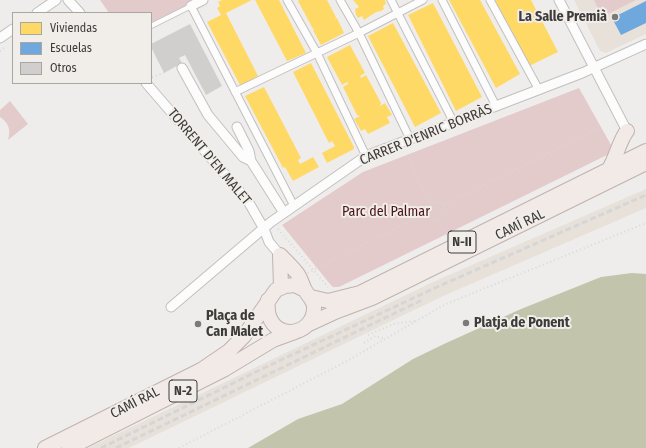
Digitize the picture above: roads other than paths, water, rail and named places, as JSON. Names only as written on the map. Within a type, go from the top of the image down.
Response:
[{"type":"main road","points":[[609,170],[616,158],[622,137],[627,131]]},
{"type":"main road","name":"N-II","points":[[609,170],[646,151]]},
{"type":"main road","name":"CAMÍ RAL","points":[[69,448],[225,369],[278,337],[335,312],[372,298],[646,162]]},
{"type":"main road","name":"CAMÍ RAL","points":[[308,294],[328,301],[360,293],[609,170]]},
{"type":"main road","points":[[280,255],[298,274],[314,305],[313,314],[301,328],[282,331],[274,325],[267,311],[268,300],[276,290],[281,287],[280,255]]},
{"type":"main road","name":"N-II","points":[[281,287],[295,286],[308,294]]},
{"type":"main road","name":"CAMÍ RAL","points":[[45,448],[200,370],[229,351],[244,336],[268,300]]},
{"type":"street","points":[[38,12],[56,0]]},
{"type":"street","points":[[68,0],[79,12]]},
{"type":"street","points":[[203,0],[191,6],[294,206]]},
{"type":"street","points":[[287,0],[317,53],[366,156]]},
{"type":"street","points":[[340,0],[359,33],[410,139]]},
{"type":"street","points":[[391,0],[454,123]]},
{"type":"street","points":[[235,92],[359,33],[423,0]]},
{"type":"street","points":[[442,0],[496,106]]},
{"type":"street","points":[[490,0],[538,90]]},
{"type":"street","points":[[559,0],[627,131]]},
{"type":"street","points":[[0,38],[12,31]]},
{"type":"street","name":"CARRER D'ENRIC BORRÀS","points":[[171,307],[284,213],[366,156],[594,68],[646,44]]},
{"type":"street","points":[[182,68],[208,115],[243,157],[251,161]]},
{"type":"street","name":"TORRENT D'EN MALET","points":[[147,84],[248,201],[264,229],[269,242],[280,255]]},
{"type":"street","points":[[237,127],[250,151],[251,161],[284,213]]},
{"type":"lane","points":[[152,26],[191,6]]},
{"type":"railway","points":[[101,448],[266,367],[437,287],[646,195]]},
{"type":"railway","points":[[116,448],[422,300]]},
{"type":"place","name":"La Salle Premià","points":[[615,17]]},
{"type":"place","name":"Platja de Ponent","points":[[466,323]]},
{"type":"place","name":"Plaça de Can Malet","points":[[198,324]]},
{"type":"park label","name":"Parc del Palmar","points":[[386,212]]}]
